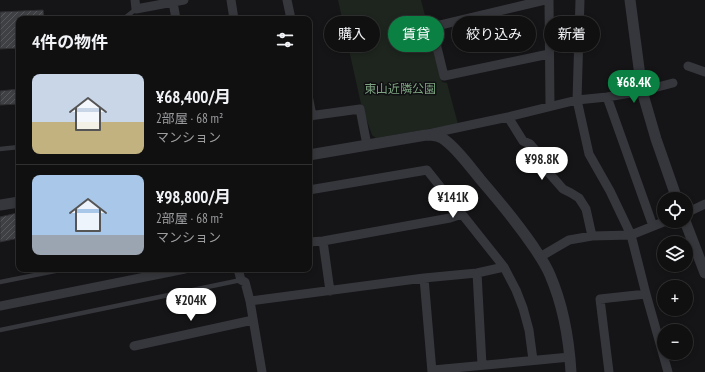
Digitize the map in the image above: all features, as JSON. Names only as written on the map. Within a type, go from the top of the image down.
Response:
[{"type":"street","points":[[136,4],[184,0]]},
{"type":"street","points":[[231,0],[234,16]]},
{"type":"street","points":[[287,0],[290,16]]},
{"type":"street","points":[[545,0],[432,27],[444,76],[550,54]]},
{"type":"street","points":[[549,0],[550,106]]},
{"type":"street","points":[[581,0],[577,100],[590,154],[610,191],[630,235],[668,372]]},
{"type":"street","points":[[630,0],[642,91],[675,192]]},
{"type":"street","points":[[173,2],[175,16]]},
{"type":"street","points":[[688,66],[705,72]]},
{"type":"street","points":[[312,154],[426,134],[508,117],[577,100],[642,91],[673,83]]},
{"type":"street","points":[[607,97],[653,226]]},
{"type":"street","points":[[312,116],[360,109],[367,145]]},
{"type":"street","points":[[508,117],[523,141],[530,144],[538,153],[542,165],[563,189],[579,198],[586,210],[592,236]]},
{"type":"street","points":[[426,134],[437,136],[446,140],[452,146],[520,227],[550,273],[558,294],[564,321],[571,372]]},
{"type":"street","points":[[312,189],[427,170],[504,267],[516,290],[523,308],[529,330],[533,360]]},
{"type":"street","points":[[0,205],[16,202]]},
{"type":"street","points":[[693,210],[705,204]]},
{"type":"street","points":[[312,242],[450,218],[462,214]]},
{"type":"street","points":[[540,257],[569,240],[592,236],[630,235],[657,224]]},
{"type":"street","points":[[688,228],[705,273]]},
{"type":"street","points":[[323,241],[330,291]]},
{"type":"street","points":[[250,300],[424,278],[477,273],[504,267]]},
{"type":"street","points":[[0,306],[170,272]]},
{"type":"street","points":[[239,272],[241,280],[245,282],[250,300],[262,372]]},
{"type":"street","points":[[477,273],[482,365]]},
{"type":"street","points":[[424,278],[432,371],[570,357]]},
{"type":"street","points":[[609,372],[600,299],[646,294]]},
{"type":"street","points":[[134,346],[253,320]]},
{"type":"lane","points":[[127,16],[136,4]]},
{"type":"lane","points":[[0,149],[16,147]]},
{"type":"lane","points":[[0,282],[50,272]]},
{"type":"lane","points":[[0,330],[241,280]]},
{"type":"green space","name":"東山近隣公園","points":[[338,0],[421,0],[425,16],[388,16],[388,52],[434,52],[442,82],[447,83],[458,124],[376,138],[372,135],[361,104],[350,52],[380,52],[380,16],[342,16]]},
{"type":"building","points":[[43,10],[44,16],[16,16],[16,48],[0,49],[0,12]]},
{"type":"building","points":[[16,89],[16,104],[0,105],[0,91]]},
{"type":"building","points":[[16,213],[16,239],[0,242],[0,217]]}]
